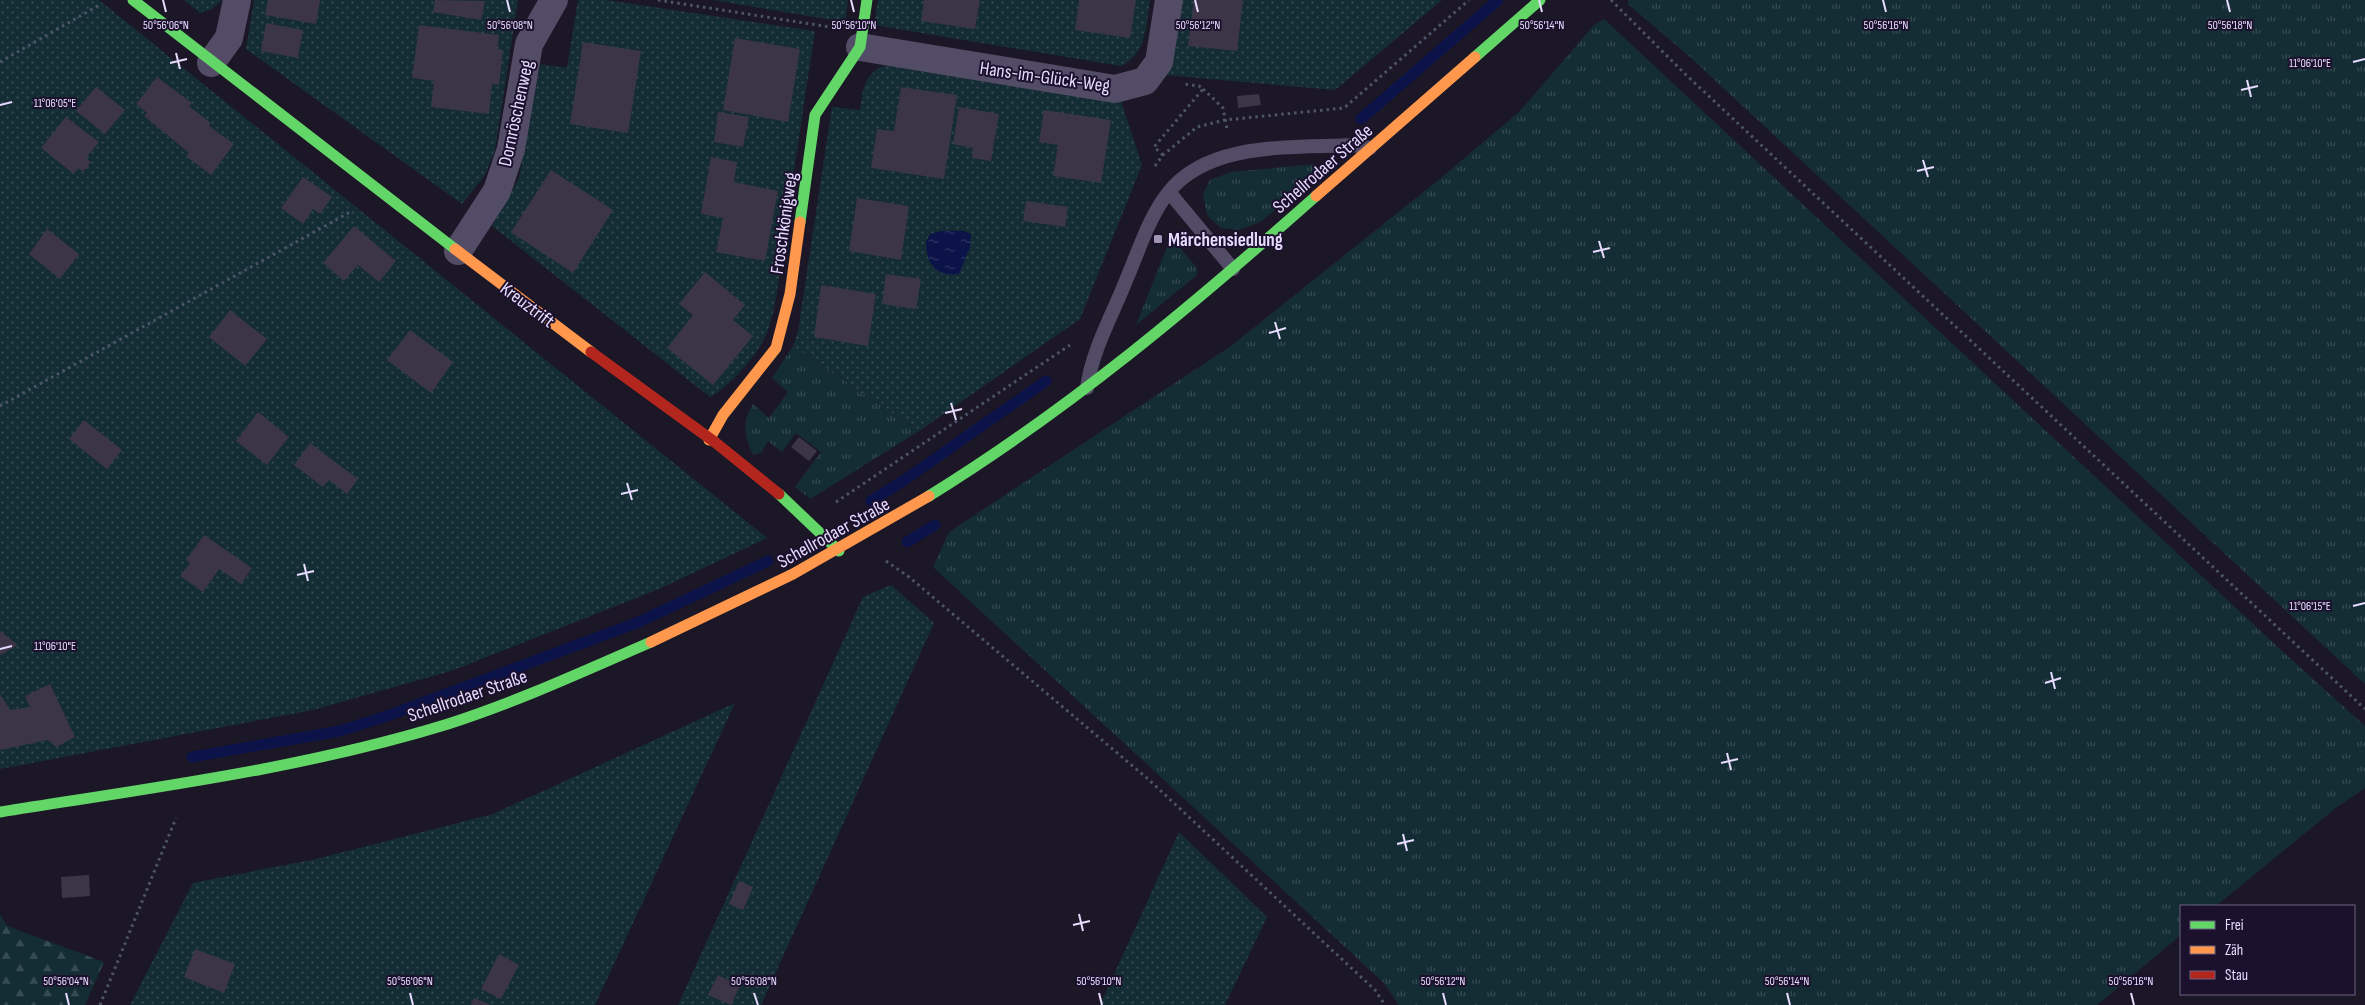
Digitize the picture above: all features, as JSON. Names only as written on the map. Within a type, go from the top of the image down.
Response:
[{"type":"street","name":"Kreuztrift","points":[[133,0],[211,63],[382,195],[709,440],[797,509],[839,552]]},
{"type":"street","points":[[211,63],[229,38],[236,0]]},
{"type":"street","name":"Dornröschenweg","points":[[458,251],[497,191],[511,149],[529,44],[554,0]]},
{"type":"street","name":"Froschkönigweg","points":[[709,440],[723,415],[776,348],[790,294],[815,115],[860,47],[867,0]]},
{"type":"street","points":[[1146,81],[1159,62],[1168,0]]},
{"type":"street","name":"Schellrodaer Straße","points":[[0,812],[245,774],[350,750],[447,724],[534,692],[686,628],[839,552],[978,467],[1087,389],[1233,269],[1540,0]]},
{"type":"street","name":"Hans-im-Glück-Weg","points":[[860,47],[1115,88],[1146,81]]},
{"type":"lane","points":[[1087,389],[1093,360],[1153,216],[1169,192],[1200,166],[1228,155],[1353,145],[1370,148]]},
{"type":"lane","points":[[1169,192],[1233,269]]},
{"type":"path","points":[[0,62],[105,0]]},
{"type":"path","points":[[658,0],[828,26],[860,47]]},
{"type":"path","points":[[1612,0],[1683,72],[2365,709]]},
{"type":"path","points":[[1146,81],[1199,86],[1223,108],[1227,130]]},
{"type":"path","points":[[1163,155],[1154,147],[1203,89]]},
{"type":"path","points":[[0,406],[382,195]]},
{"type":"path","points":[[857,540],[909,577],[1148,779],[1375,990],[1385,1005]]},
{"type":"path","points":[[100,1005],[178,813],[181,783]]},
{"type":"green space","points":[[0,0],[99,0],[767,538],[659,589],[451,671],[313,710],[0,769]]},
{"type":"green space","points":[[184,0],[222,0],[212,9],[200,13]]},
{"type":"green space","points":[[254,0],[518,0],[495,150],[485,175],[462,204],[246,49]]},
{"type":"green space","points":[[578,0],[606,0],[815,31],[779,281],[771,320],[763,341],[750,360],[726,386],[710,397],[492,226],[519,178],[540,64],[567,68]]},
{"type":"green space","points":[[713,0],[848,0],[845,22]]},
{"type":"green space","points":[[878,0],[1150,0],[1146,29],[1141,46],[1130,61],[1121,66],[874,25]]},
{"type":"green space","points":[[1178,0],[1442,0],[1335,90],[1166,75]]},
{"type":"green space","points":[[1628,0],[2365,0],[2365,684],[1691,58],[1628,4]]},
{"type":"green space","points":[[1604,19],[2365,726],[2365,788],[2337,807],[2217,905],[2180,905],[2180,936],[2097,1005],[1399,1005],[1384,983],[933,567],[949,532],[1231,346],[1441,178],[1519,112],[1594,25]]},
{"type":"green space","points":[[885,65],[1121,101],[1142,165],[1080,319],[919,431],[793,346],[798,331],[832,107],[860,110],[864,88],[869,77]]},
{"type":"green space","points":[[1316,164],[1320,171],[1262,221],[1240,230],[1221,228],[1207,215],[1203,194],[1210,180],[1231,172]]},
{"type":"green space","points":[[1171,237],[1197,268],[1197,275],[1136,325]]},
{"type":"green space","points":[[793,346],[919,431],[810,499],[795,487],[821,452],[796,433],[782,452],[768,441],[761,453],[753,455],[746,436],[747,417],[753,404],[769,418],[788,392],[772,378]]},
{"type":"green space","points":[[891,585],[934,623],[761,1005],[678,1005],[863,597]]},
{"type":"green space","points":[[735,703],[595,1005],[130,1005],[193,883],[316,859],[493,814]]},
{"type":"green space","points":[[1179,832],[1267,917],[1225,1005],[1100,1005]]},
{"type":"green space","points":[[0,914],[7,926],[104,962],[85,1005],[0,1005]]},
{"type":"water","points":[[941,231],[964,231],[971,234],[970,247],[959,274],[938,271],[930,263],[926,242],[930,234]]},
{"type":"building","points":[[268,0],[320,0],[316,24],[265,15]]},
{"type":"building","points":[[435,0],[485,1],[481,20],[433,12]]},
{"type":"building","points":[[924,0],[980,0],[975,29],[921,21]]},
{"type":"building","points":[[1079,0],[1136,0],[1130,38],[1075,30]]},
{"type":"building","points":[[1194,0],[1243,0],[1237,51],[1188,46]]},
{"type":"building","points":[[266,23],[303,30],[298,58],[261,51]]},
{"type":"building","points":[[419,25],[499,35],[497,49],[503,50],[499,85],[492,84],[489,114],[431,107],[434,81],[412,78]]},
{"type":"building","points":[[735,38],[800,49],[788,122],[723,110]]},
{"type":"building","points":[[583,42],[641,51],[628,133],[570,124]]},
{"type":"building","points":[[157,77],[192,103],[189,106],[211,123],[209,126],[234,144],[211,175],[186,156],[189,153],[144,116],[147,113],[136,104]]},
{"type":"building","points":[[96,87],[125,110],[105,134],[76,111]]},
{"type":"building","points":[[901,87],[957,95],[944,179],[871,168],[877,129],[894,131]]},
{"type":"building","points":[[1259,94],[1261,105],[1238,108],[1237,96]]},
{"type":"building","points":[[959,107],[999,114],[991,161],[972,158],[973,148],[953,144]]},
{"type":"building","points":[[1044,110],[1111,120],[1101,183],[1053,176],[1058,145],[1039,142]]},
{"type":"building","points":[[718,112],[749,117],[743,147],[714,142]]},
{"type":"building","points":[[66,117],[99,142],[86,158],[91,162],[83,172],[78,168],[74,174],[41,148]]},
{"type":"building","points":[[711,157],[737,162],[734,182],[778,191],[765,261],[716,252],[723,218],[701,214]]},
{"type":"building","points":[[551,170],[613,210],[573,273],[511,232]]},
{"type":"building","points":[[303,177],[332,197],[320,214],[313,209],[303,224],[281,208]]},
{"type":"building","points":[[857,198],[909,206],[901,260],[849,251]]},
{"type":"building","points":[[1026,201],[1068,207],[1065,227],[1023,221]]},
{"type":"building","points":[[354,226],[396,261],[379,282],[358,265],[344,281],[323,263]]},
{"type":"building","points":[[47,229],[79,254],[60,279],[29,254]]},
{"type":"building","points":[[705,272],[745,305],[733,320],[753,336],[713,385],[667,348],[693,315],[679,304]]},
{"type":"building","points":[[886,274],[921,279],[916,309],[882,304]]},
{"type":"building","points":[[821,285],[876,294],[868,346],[814,337]]},
{"type":"building","points":[[230,310],[267,339],[245,366],[209,337]]},
{"type":"building","points":[[410,330],[453,362],[431,393],[387,360]]},
{"type":"building","points":[[258,412],[289,437],[267,465],[236,441]]},
{"type":"building","points":[[84,420],[122,450],[107,469],[69,439]]},
{"type":"building","points":[[799,437],[817,451],[809,461],[791,447]]},
{"type":"building","points":[[310,443],[358,479],[347,494],[329,480],[323,487],[294,465]]},
{"type":"building","points":[[204,535],[252,568],[241,584],[219,569],[203,592],[180,576],[190,563],[186,560]]},
{"type":"building","points":[[0,631],[18,645],[1,655],[0,654]]},
{"type":"building","points":[[50,684],[75,737],[56,747],[48,740],[0,750],[0,694],[10,710],[30,707],[25,696]]},
{"type":"building","points":[[89,875],[90,896],[62,898],[61,877]]},
{"type":"building","points":[[739,881],[753,887],[743,910],[729,904]]},
{"type":"building","points":[[195,949],[235,964],[224,993],[184,977]]},
{"type":"building","points":[[499,954],[519,965],[501,999],[481,989]]},
{"type":"building","points":[[718,975],[740,986],[731,1005],[708,995]]},
{"type":"building","points":[[474,998],[491,1005],[471,1005]]},
{"type":"waterway","points":[[1361,119],[1498,0]]},
{"type":"waterway","points":[[871,501],[903,481],[1046,381]]},
{"type":"waterway","points":[[907,542],[935,525]]},
{"type":"waterway","points":[[192,757],[340,731],[387,716],[639,622],[768,561]]},
{"type":"traffic: fast","points":[[133,0],[455,249]]},
{"type":"traffic: fast","points":[[800,222],[815,115],[860,47],[867,0]]},
{"type":"traffic: fast","points":[[1475,57],[1540,0]]},
{"type":"traffic: fast","points":[[929,496],[1032,427],[1129,354],[1223,277],[1316,196]]},
{"type":"traffic: fast","points":[[779,494],[839,551]]},
{"type":"traffic: fast","points":[[0,812],[225,776],[393,740],[448,724],[499,706],[651,642]]},
{"type":"traffic: slow","points":[[1316,196],[1475,57]]},
{"type":"traffic: slow","points":[[709,440],[723,415],[776,348],[790,294],[800,222]]},
{"type":"traffic: slow","points":[[455,249],[591,352]]},
{"type":"traffic: slow","points":[[651,642],[793,574],[929,496]]},
{"type":"traffic: jam","points":[[591,352],[716,443],[779,494]]},
{"type":"place","name":"Märchensiedlung","points":[[1158,239]]}]
